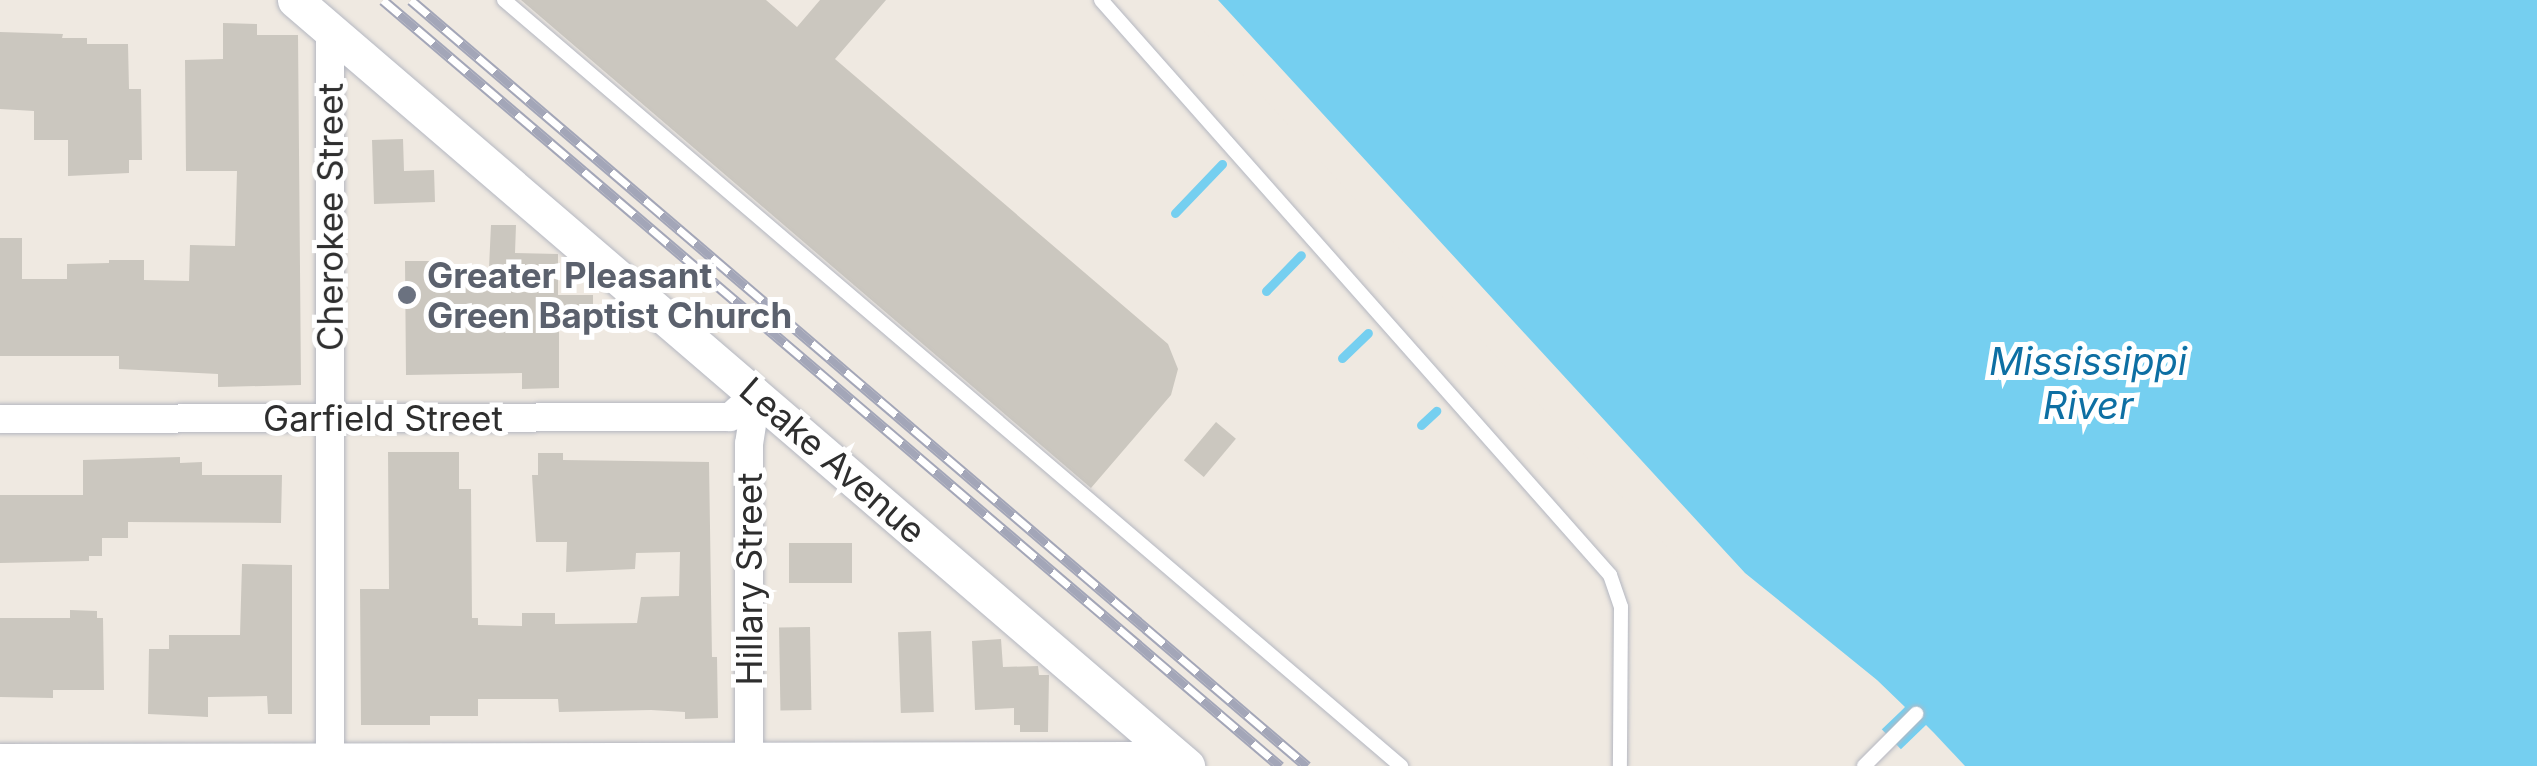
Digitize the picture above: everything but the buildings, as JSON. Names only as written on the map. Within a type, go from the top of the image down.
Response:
[{"type":"street","name":"Leake Avenue","points":[[295,0],[756,393],[1181,764]]},
{"type":"street","name":"Cherokee Street","points":[[330,28],[330,761]]},
{"type":"street","name":"Garfield Street","points":[[0,420],[730,417],[756,393]]},
{"type":"street","name":"Hillary Street","points":[[749,761],[749,444],[756,393]]},
{"type":"street","points":[[0,758],[1181,764]]},
{"type":"lane","points":[[504,0],[1402,766]]},
{"type":"lane","points":[[1101,0],[1610,574],[1621,607],[1620,766]]},
{"type":"lane","points":[[1864,766],[1916,714]]},
{"type":"water","name":"Mississippi River","points":[[1181,0],[2537,0],[2537,766],[1917,766]]},
{"type":"pier","points":[[1176,0],[1218,0],[1745,573],[1905,707],[1878,733],[1783,654],[1669,549]]},
{"type":"pier","points":[[1926,725],[1965,766],[1910,766],[1897,753]]},
{"type":"waterway","points":[[1175,213],[1222,164]]},
{"type":"waterway","points":[[1266,291],[1301,255]]},
{"type":"waterway","points":[[1342,358],[1368,333]]},
{"type":"waterway","points":[[1421,425],[1436,411]]},
{"type":"railway","points":[[383,0],[1280,766]]},
{"type":"railway","points":[[411,0],[1307,766]]},
{"type":"place","name":"Greater Pleasant Green Baptist Church","points":[[407,295]]}]
